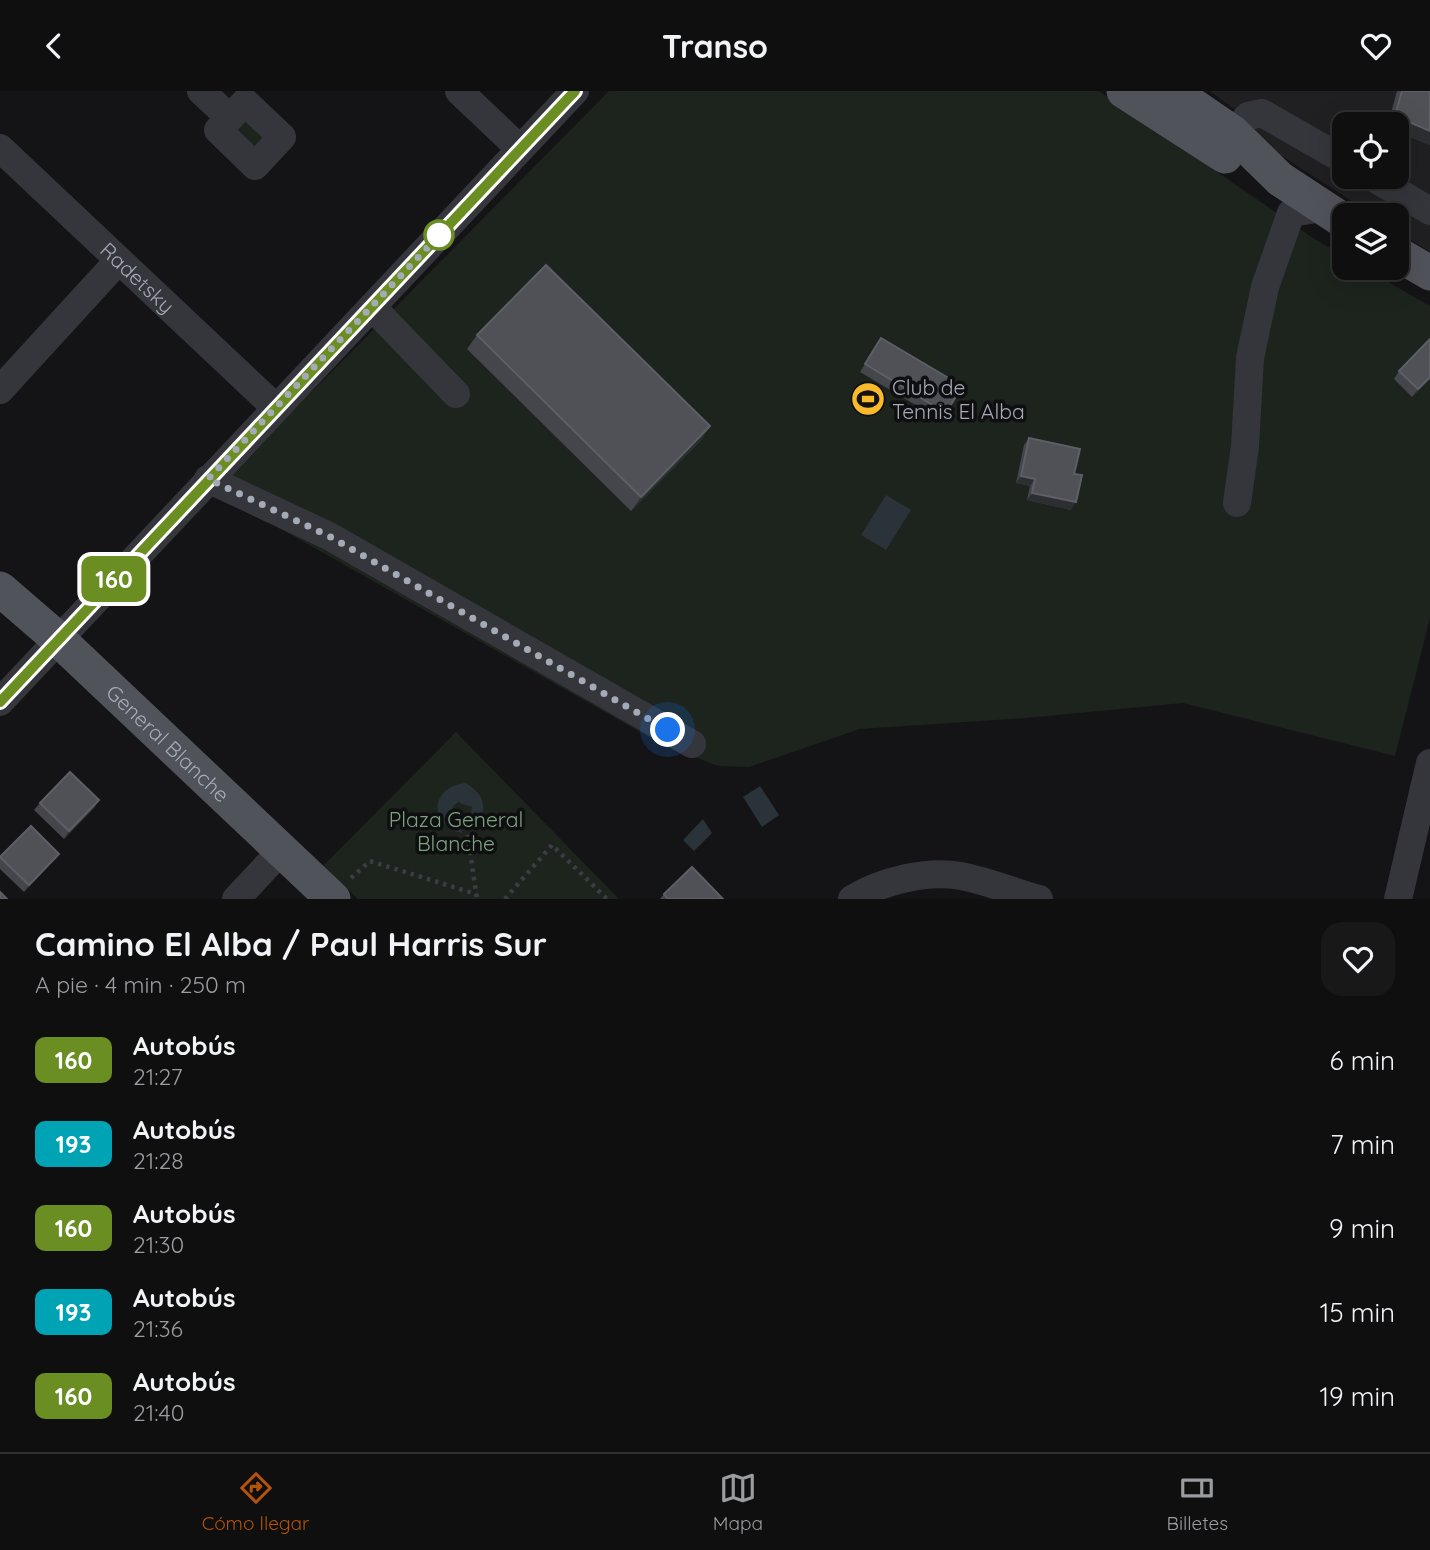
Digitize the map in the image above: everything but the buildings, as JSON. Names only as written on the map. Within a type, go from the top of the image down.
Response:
[{"type":"main road","points":[[1124,91],[1236,162],[1280,179]]},
{"type":"main road","points":[[1172,91],[1233,133],[1319,214]]},
{"type":"main road","points":[[1409,261],[1430,273]]},
{"type":"main road","name":"General Blanche","points":[[0,589],[58,639],[282,850],[342,889]]},
{"type":"street","points":[[201,91],[230,118]]},
{"type":"street","points":[[459,91],[520,149]]},
{"type":"street","points":[[0,702],[575,91]]},
{"type":"street","points":[[1233,133],[1248,116],[1262,113],[1332,153]]},
{"type":"street","name":"Radetsky","points":[[0,148],[276,408]]},
{"type":"street","points":[[1392,189],[1430,211]]},
{"type":"street","points":[[1237,503],[1245,446],[1250,358],[1265,287],[1319,214]]},
{"type":"street","points":[[0,390],[119,260]]},
{"type":"street","points":[[372,307],[456,394]]},
{"type":"street","points":[[208,479],[329,536],[692,744]]},
{"type":"street","points":[[1398,899],[1430,763]]},
{"type":"street","points":[[236,899],[282,850]]},
{"type":"street","points":[[852,899],[897,881],[939,875],[960,876],[1039,899]]},
{"type":"path","points":[[342,889],[370,861],[476,896],[465,818]]},
{"type":"path","points":[[505,899],[552,845],[607,899]]},
{"type":"shaded area","points":[[1210,91],[1430,91],[1430,252],[1409,239],[1409,203],[1354,203],[1333,189],[1409,189],[1409,112],[1332,112],[1332,188],[1262,143],[1251,122]]},
{"type":"shaded area","points":[[886,495],[911,510],[886,550],[861,535]]},
{"type":"shaded area","points":[[466,783],[480,795],[483,809],[481,822],[472,828],[472,807],[459,803],[460,801],[453,806],[452,811],[460,816],[462,833],[443,822],[438,806],[445,791]]},
{"type":"shaded area","points":[[760,786],[779,815],[762,827],[743,797]]},
{"type":"shaded area","points":[[703,819],[712,833],[694,851],[683,840]]},
{"type":"green space","name":"Club de Tennis El Alba","points":[[609,91],[1099,91],[1332,249],[1332,280],[1385,280],[1430,306],[1430,618],[1395,756],[1183,703],[1026,718],[860,729],[749,767],[718,766],[663,745],[214,491]]},
{"type":"green space","points":[[242,116],[270,141],[258,155],[230,129]]},
{"type":"green space","name":"Plaza General Blanche","points":[[456,732],[619,899],[358,899],[323,866]]},
{"type":"bus line","name":"160","points":[[0,702],[575,91]]},
{"type":"place","name":"Club de Tennis El Alba","points":[[868,399]]},
{"type":"route","points":[[439,235],[446,228],[208,479],[329,536],[668,730]]}]
